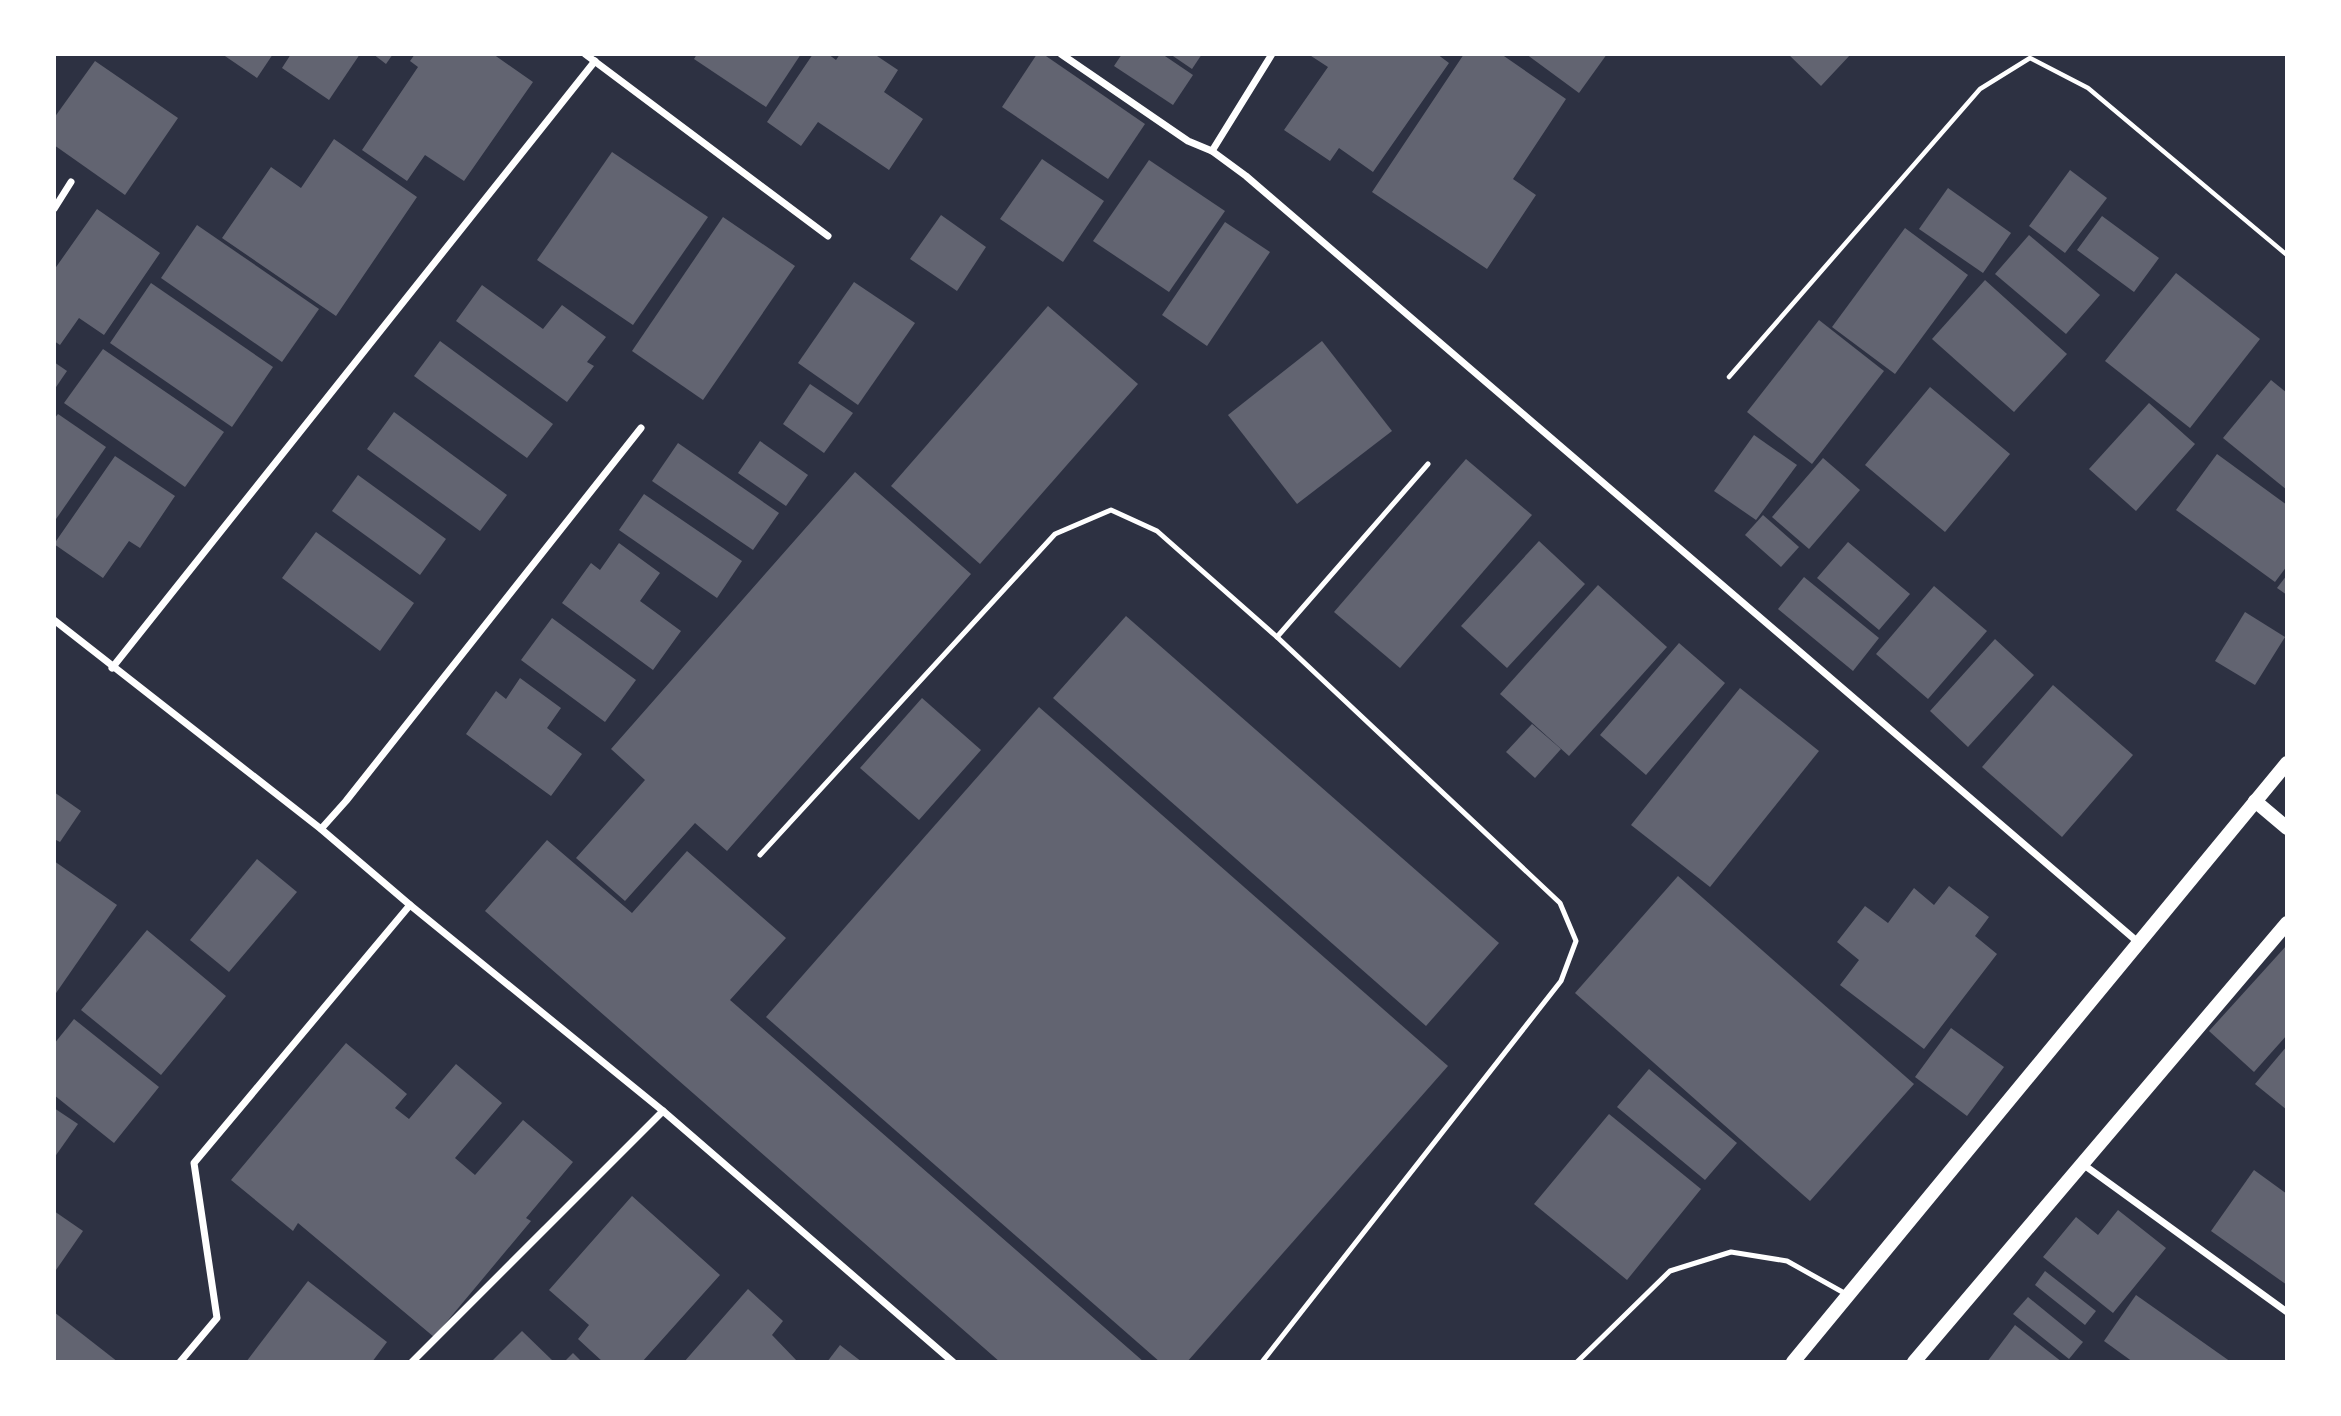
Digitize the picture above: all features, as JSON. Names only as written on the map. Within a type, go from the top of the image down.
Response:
[{"type":"main road","points":[[1793,1362],[2287,763]]},
{"type":"main road","points":[[2255,801],[2287,828]]},
{"type":"main road","points":[[1914,1362],[2287,923]]},
{"type":"street","points":[[585,54],[828,236]]},
{"type":"street","points":[[1062,54],[1188,141],[1213,151],[1256,185],[2139,943]]},
{"type":"street","points":[[1213,151],[1272,54]]},
{"type":"street","points":[[112,668],[594,61]]},
{"type":"street","points":[[54,209],[71,182]]},
{"type":"street","points":[[321,829],[346,802],[641,428]]},
{"type":"street","points":[[54,621],[321,829],[663,1111],[953,1362]]},
{"type":"street","points":[[180,1362],[217,1318],[194,1163],[410,905]]},
{"type":"street","points":[[412,1362],[663,1111]]},
{"type":"street","points":[[2084,1165],[2287,1312]]},
{"type":"lane","points":[[1278,637],[1428,464]]},
{"type":"lane","points":[[760,855],[1055,534],[1111,510],[1157,531],[1278,637],[1560,903],[1576,941],[1561,981],[1262,1362]]},
{"type":"lane","points":[[1577,1362],[1670,1271],[1731,1252],[1787,1261],[1849,1295]]},
{"type":"path","points":[[1729,377],[1980,89],[2030,58],[2088,88],[2287,255]]},
{"type":"building","points":[[222,54],[273,54],[257,78]]},
{"type":"building","points":[[291,54],[360,54],[329,100],[282,68]]},
{"type":"building","points":[[373,54],[393,54],[386,64]]},
{"type":"building","points":[[415,54],[493,54],[533,82],[464,181],[425,155],[407,181],[362,150],[418,67],[410,61]]},
{"type":"building","points":[[697,54],[801,54],[766,107],[694,59]]},
{"type":"building","points":[[813,54],[828,54],[836,60],[840,54],[874,54],[898,70],[884,92],[923,119],[889,170],[818,122],[801,146],[767,122]]},
{"type":"building","points":[[1037,54],[1043,54],[1145,124],[1108,179],[1002,107]]},
{"type":"building","points":[[1122,54],[1162,54],[1193,75],[1173,105],[1114,66]]},
{"type":"building","points":[[1170,54],[1202,54],[1192,69]]},
{"type":"building","points":[[1308,54],[1437,54],[1449,63],[1373,172],[1339,148],[1330,161],[1284,130],[1328,67]]},
{"type":"building","points":[[1464,54],[1501,54],[1566,99],[1513,179],[1536,195],[1487,269],[1372,192]]},
{"type":"building","points":[[1526,54],[1607,54],[1579,93]]},
{"type":"building","points":[[1788,54],[1851,54],[1821,86]]},
{"type":"building","points":[[95,61],[178,118],[125,195],[54,145],[54,118]]},
{"type":"building","points":[[334,139],[417,197],[336,316],[222,238],[271,167],[301,188]]},
{"type":"building","points":[[612,152],[708,217],[633,325],[537,260]]},
{"type":"building","points":[[1042,159],[1104,201],[1063,262],[1000,219]]},
{"type":"building","points":[[1149,160],[1225,211],[1169,292],[1093,241]]},
{"type":"building","points":[[2070,170],[2107,198],[2065,253],[2029,226]]},
{"type":"building","points":[[1948,188],[2011,233],[1983,273],[1919,229]]},
{"type":"building","points":[[97,209],[160,253],[104,335],[79,318],[60,345],[54,341],[54,270]]},
{"type":"building","points":[[941,215],[986,247],[957,291],[910,259]]},
{"type":"building","points":[[2102,216],[2159,258],[2134,292],[2077,250]]},
{"type":"building","points":[[723,217],[795,266],[703,400],[632,351]]},
{"type":"building","points":[[1225,222],[1270,252],[1207,346],[1162,315]]},
{"type":"building","points":[[197,225],[319,309],[282,362],[161,278]]},
{"type":"building","points":[[1905,228],[1968,275],[1895,374],[1832,327]]},
{"type":"building","points":[[2029,235],[2100,295],[2066,334],[1995,274]]},
{"type":"building","points":[[2176,273],[2260,339],[2190,428],[2105,361]]},
{"type":"building","points":[[1985,280],[2067,354],[2014,412],[1932,339]]},
{"type":"building","points":[[854,282],[915,323],[858,405],[798,363]]},
{"type":"building","points":[[151,283],[273,367],[232,427],[110,343]]},
{"type":"building","points":[[482,285],[543,329],[562,305],[606,337],[587,362],[594,366],[567,402],[456,321]]},
{"type":"building","points":[[1048,306],[1138,384],[980,564],[891,486]]},
{"type":"building","points":[[1819,320],[1884,371],[1812,464],[1747,412]]},
{"type":"building","points":[[440,341],[553,424],[527,458],[414,376]]},
{"type":"building","points":[[1322,341],[1392,431],[1297,504],[1228,415]]},
{"type":"building","points":[[103,349],[224,432],[185,487],[64,403]]},
{"type":"building","points":[[54,362],[67,371],[54,390]]},
{"type":"building","points":[[2271,380],[2287,393],[2287,490],[2223,438]]},
{"type":"building","points":[[810,384],[853,413],[824,453],[783,424]]},
{"type":"building","points":[[1930,387],[2010,454],[1945,532],[1865,465]]},
{"type":"building","points":[[2149,403],[2195,444],[2136,511],[2089,469]]},
{"type":"building","points":[[394,412],[507,495],[480,531],[367,449]]},
{"type":"building","points":[[58,414],[106,447],[54,522],[54,419]]},
{"type":"building","points":[[1754,435],[1797,465],[1756,520],[1714,491]]},
{"type":"building","points":[[760,441],[808,475],[786,506],[738,473]]},
{"type":"building","points":[[678,443],[779,513],[753,550],[652,481]]},
{"type":"building","points":[[2217,454],[2287,505],[2287,566],[2275,582],[2176,510]]},
{"type":"building","points":[[115,456],[175,496],[140,548],[129,541],[103,578],[54,544]]},
{"type":"building","points":[[1823,458],[1860,490],[1809,549],[1772,517]]},
{"type":"building","points":[[1466,459],[1532,515],[1400,668],[1334,612]]},
{"type":"building","points":[[855,472],[971,574],[727,851],[695,823],[625,901],[576,858],[645,780],[611,749]]},
{"type":"building","points":[[358,475],[446,539],[420,575],[332,511]]},
{"type":"building","points":[[644,494],[742,561],[717,598],[619,530]]},
{"type":"building","points":[[1763,515],[1799,547],[1781,567],[1745,535]]},
{"type":"building","points":[[316,532],[414,603],[380,651],[282,578]]},
{"type":"building","points":[[1539,541],[1585,584],[1507,668],[1461,626]]},
{"type":"building","points":[[1848,542],[1910,594],[1879,630],[1817,578]]},
{"type":"building","points":[[619,543],[660,573],[640,601],[681,631],[653,670],[562,603],[591,563],[600,570]]},
{"type":"building","points":[[2287,575],[2287,595],[2277,588]]},
{"type":"building","points":[[1804,577],[1879,638],[1853,671],[1778,609]]},
{"type":"building","points":[[1598,585],[1667,647],[1569,756],[1500,694]]},
{"type":"building","points":[[1934,586],[1987,631],[1928,699],[1876,654]]},
{"type":"building","points":[[2245,612],[2285,637],[2255,685],[2215,661]]},
{"type":"building","points":[[1126,616],[1499,943],[1426,1026],[1053,698]]},
{"type":"building","points":[[552,618],[636,680],[605,722],[521,660]]},
{"type":"building","points":[[1995,639],[2034,675],[1968,747],[1930,711]]},
{"type":"building","points":[[1679,643],[1725,683],[1646,775],[1600,735]]},
{"type":"building","points":[[520,678],[561,708],[547,728],[582,754],[551,796],[466,734],[496,691],[506,699]]},
{"type":"building","points":[[2053,685],[2133,755],[2062,837],[1982,767]]},
{"type":"building","points":[[1740,688],[1819,751],[1710,887],[1631,825]]},
{"type":"building","points":[[922,698],[981,750],[919,820],[860,768]]},
{"type":"building","points":[[1039,707],[1448,1066],[1187,1362],[1160,1362],[766,1017]]},
{"type":"building","points":[[1532,724],[1561,749],[1535,778],[1506,752]]},
{"type":"building","points":[[54,792],[81,811],[60,842],[54,839]]},
{"type":"building","points":[[547,840],[632,913],[687,851],[786,938],[730,1000],[1144,1362],[1000,1362],[485,911]]},
{"type":"building","points":[[257,859],[297,892],[229,972],[190,940]]},
{"type":"building","points":[[54,861],[117,905],[54,996]]},
{"type":"building","points":[[1678,876],[1914,1084],[1810,1201],[1575,993]]},
{"type":"building","points":[[1949,886],[1989,917],[1975,936],[1997,954],[1924,1049],[1840,985],[1859,960],[1837,942],[1865,906],[1888,923],[1914,888],[1934,905]]},
{"type":"building","points":[[147,930],[226,996],[161,1075],[81,1010]]},
{"type":"building","points":[[2287,945],[2287,1035],[2254,1072],[2209,1031]]},
{"type":"building","points":[[74,1019],[159,1087],[114,1143],[54,1095],[54,1044]]},
{"type":"building","points":[[1951,1028],[2004,1067],[1967,1116],[1915,1077]]},
{"type":"building","points":[[346,1043],[407,1094],[395,1108],[409,1119],[456,1064],[502,1103],[455,1158],[475,1175],[523,1120],[573,1162],[526,1218],[531,1221],[434,1337],[298,1223],[293,1231],[231,1180]]},
{"type":"building","points":[[2287,1046],[2287,1110],[2255,1084]]},
{"type":"building","points":[[1649,1069],[1737,1143],[1705,1180],[1617,1107]]},
{"type":"building","points":[[54,1108],[78,1124],[54,1158]]},
{"type":"building","points":[[1609,1114],[1701,1189],[1627,1280],[1534,1204]]},
{"type":"building","points":[[2254,1170],[2287,1194],[2287,1285],[2211,1231]]},
{"type":"building","points":[[632,1196],[720,1275],[642,1362],[603,1362],[578,1339],[589,1325],[549,1290]]},
{"type":"building","points":[[2118,1210],[2166,1248],[2113,1313],[2043,1257],[2076,1217],[2098,1235]]},
{"type":"building","points":[[54,1211],[83,1231],[56,1270],[54,1269]]},
{"type":"building","points":[[2045,1271],[2096,1311],[2085,1325],[2035,1285]]},
{"type":"building","points":[[308,1281],[387,1342],[372,1362],[246,1362]]},
{"type":"building","points":[[748,1289],[783,1321],[772,1335],[798,1362],[684,1362]]},
{"type":"building","points":[[2136,1295],[2231,1362],[2133,1362],[2104,1341]]},
{"type":"building","points":[[2028,1297],[2083,1342],[2069,1359],[2013,1314]]},
{"type":"building","points":[[54,1312],[118,1362],[54,1362]]},
{"type":"building","points":[[2015,1325],[2062,1362],[1987,1362]]},
{"type":"building","points":[[522,1331],[554,1362],[491,1362]]},
{"type":"building","points":[[840,1345],[862,1362],[827,1362]]},
{"type":"building","points":[[573,1353],[582,1362],[564,1362]]}]
